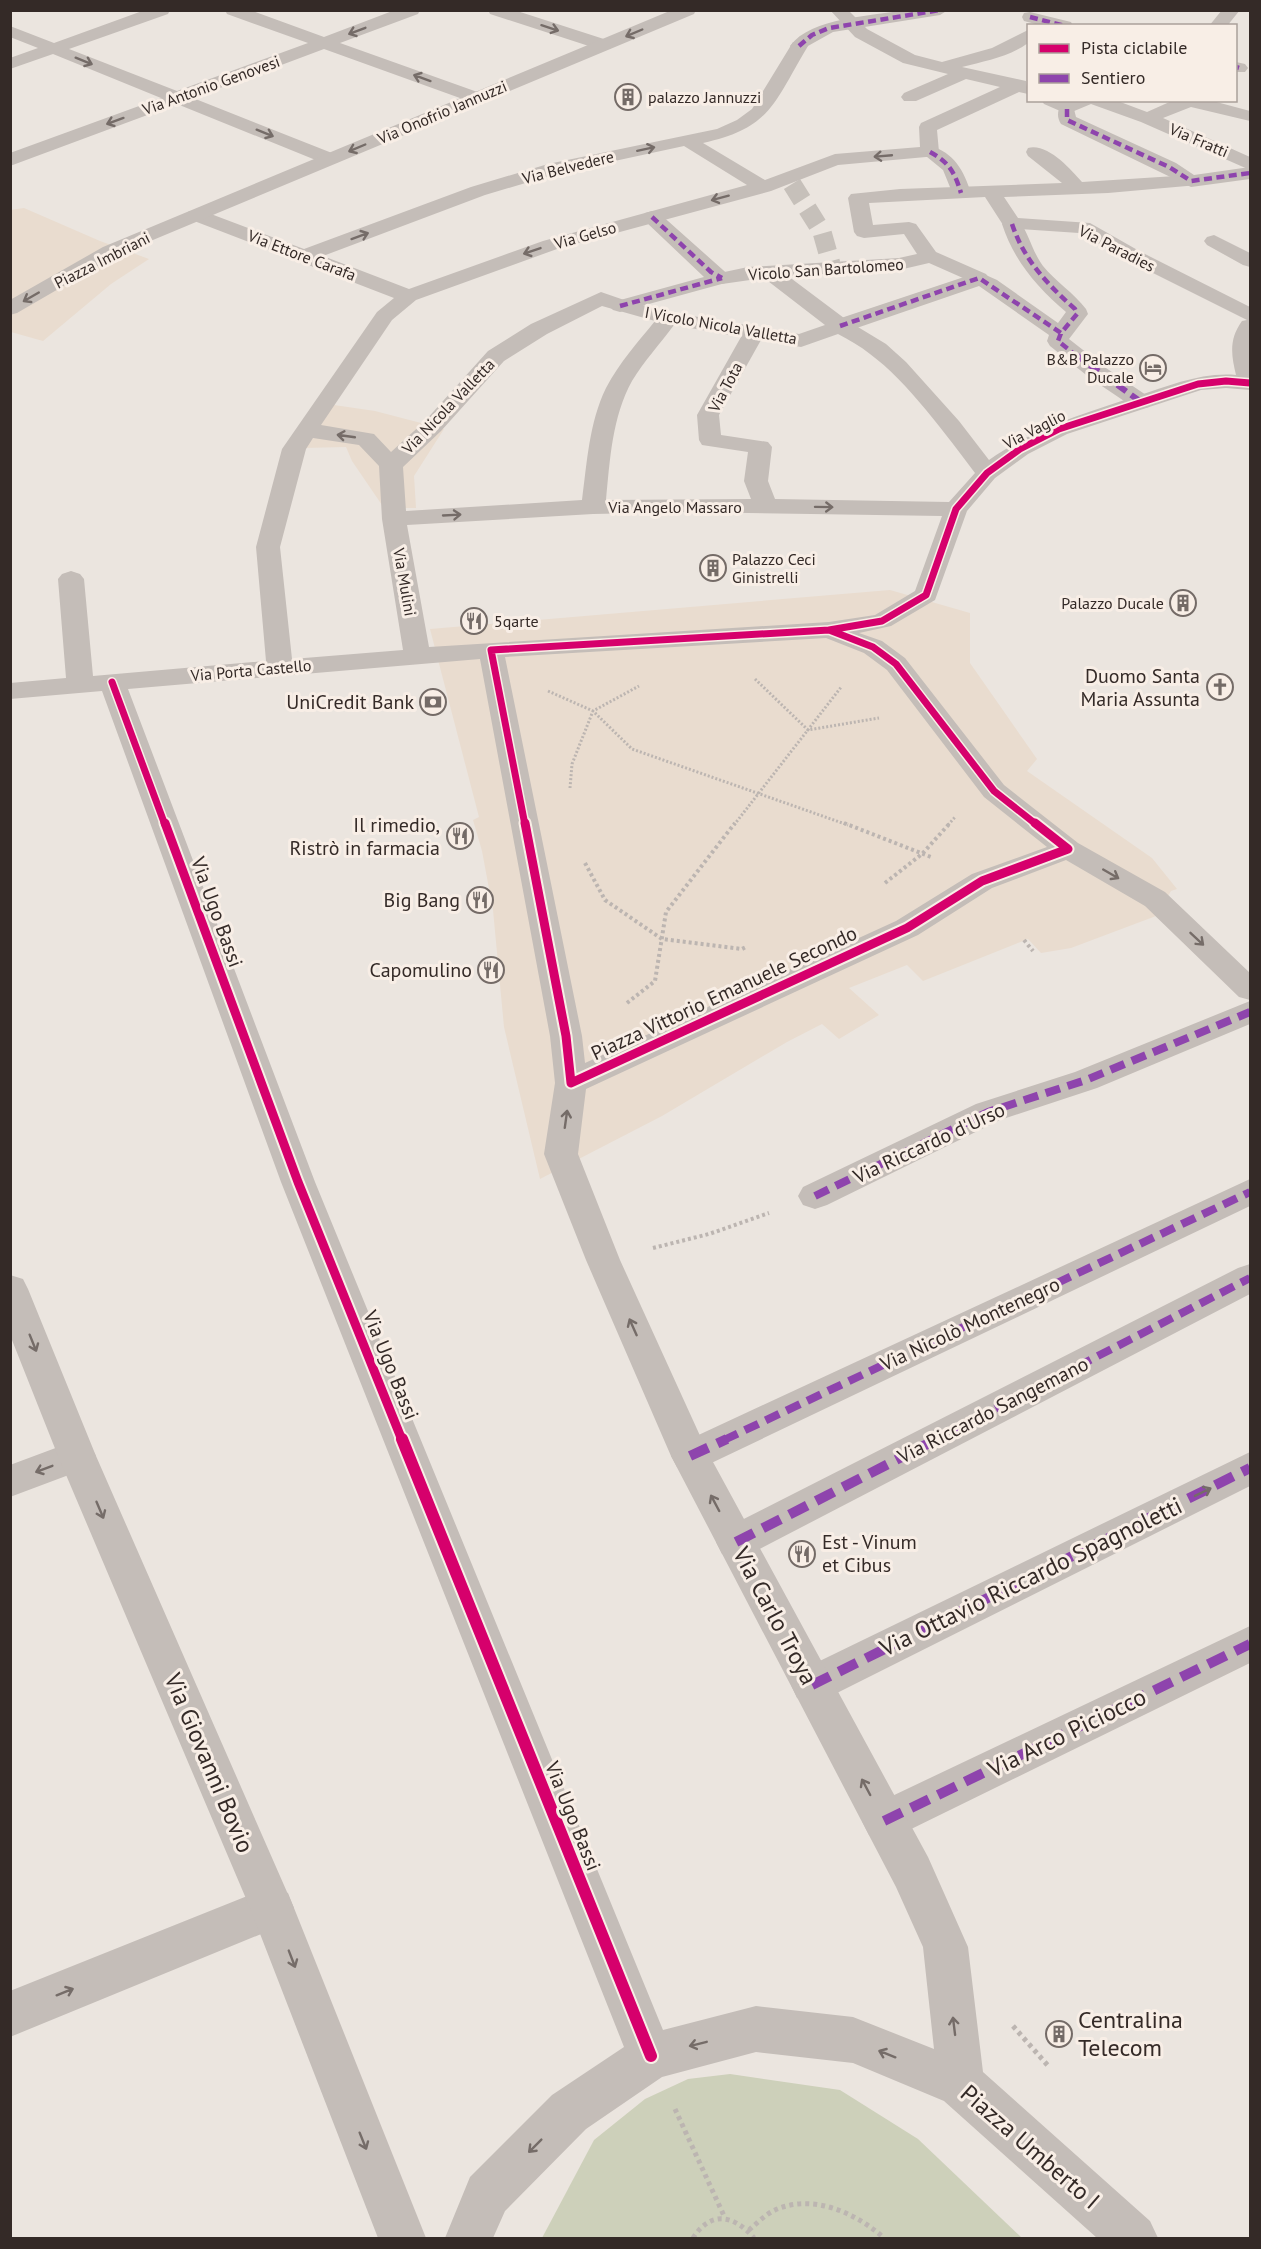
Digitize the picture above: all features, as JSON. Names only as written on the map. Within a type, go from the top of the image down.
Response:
[{"type":"street","points":[[10,64],[162,10]]},
{"type":"street","points":[[233,10],[477,98]]},
{"type":"street","name":"Via Antonio Genovesi","points":[[10,160],[412,10]]},
{"type":"street","points":[[496,10],[604,45]]},
{"type":"street","name":"Via Onofrio Jannuzzi","points":[[196,215],[688,10]]},
{"type":"street","points":[[838,10],[861,33],[909,59],[942,67],[971,64],[1026,84]]},
{"type":"street","points":[[853,23],[940,10]]},
{"type":"street","points":[[1219,24],[1232,10]]},
{"type":"street","points":[[1029,18],[1056,24]]},
{"type":"street","name":"Via Belvedere","points":[[305,256],[489,188],[555,168],[722,133],[743,124],[759,112],[799,46],[812,35],[829,28],[853,23]]},
{"type":"street","points":[[10,31],[330,159]]},
{"type":"street","points":[[950,117],[910,97],[971,64],[1020,43],[1027,37]]},
{"type":"street","points":[[961,193],[947,159],[930,152],[928,127],[1026,84]]},
{"type":"street","points":[[1054,102],[1067,109]]},
{"type":"street","points":[[1067,109],[1082,102]]},
{"type":"street","name":"Via Fratti","points":[[1102,102],[1147,118],[1251,164]]},
{"type":"street","points":[[1147,118],[1187,102]]},
{"type":"street","points":[[1193,102],[1251,116]]},
{"type":"street","points":[[1067,109],[1067,120],[1169,167],[1191,181]]},
{"type":"street","points":[[688,140],[700,150],[764,187]]},
{"type":"street","name":"Via Gelso","points":[[280,667],[268,547],[294,449],[384,316],[409,296],[550,245],[791,181],[835,160],[930,152]]},
{"type":"street","points":[[1035,152],[1061,171],[1076,187]]},
{"type":"street","points":[[1061,333],[1046,326],[992,285],[929,256],[909,228],[864,232],[858,198],[1076,187],[1127,187],[1251,173]]},
{"type":"street","points":[[991,192],[1012,224],[1026,259],[1045,283],[1075,309],[1077,314],[1061,333],[1058,342],[1141,402]]},
{"type":"street","name":"Via Ettore Carafa","points":[[196,215],[409,296]]},
{"type":"street","name":"Piazza Imbriani","points":[[10,309],[110,252],[196,215]]},
{"type":"street","points":[[652,217],[711,272],[722,278]]},
{"type":"street","name":"Via Paradies","points":[[1012,224],[1083,227],[1134,256],[1251,315]]},
{"type":"street","points":[[1214,241],[1251,261]]},
{"type":"street","name":"Vicolo San Bartolomeo","points":[[611,302],[748,273],[770,273],[831,266],[879,264],[900,266],[915,263],[929,256]]},
{"type":"street","points":[[770,273],[840,326],[878,349],[898,367],[951,426],[987,473]]},
{"type":"street","name":"I Vicolo Nicola Valletta","points":[[611,302],[669,318],[801,341],[979,278]]},
{"type":"street","name":"Via Nicola Valletta","points":[[391,465],[433,426],[496,356],[539,329],[611,302]]},
{"type":"street","points":[[593,507],[601,436],[616,390],[633,363],[669,318]]},
{"type":"street","points":[[1249,382],[1242,340],[1245,331],[1251,326]]},
{"type":"street","name":"Via Tota","points":[[754,333],[708,415],[710,440],[760,447],[756,481],[766,507]]},
{"type":"street","name":"Via Vaglio","points":[[829,630],[882,621],[926,595],[956,509],[987,473],[1020,449],[1059,429],[1197,384],[1249,382]]},
{"type":"street","points":[[307,430],[366,439],[391,465]]},
{"type":"street","name":"Via Mulini","points":[[391,465],[394,514],[417,655]]},
{"type":"street","name":"Via Angelo Massaro","points":[[394,514],[593,507],[956,509]]},
{"type":"street","name":"Via Ugo Bassi","points":[[71,579],[96,683],[651,2056]]},
{"type":"street","points":[[491,650],[829,630],[873,647],[896,664],[994,791],[1068,849],[1155,899],[1251,990]]},
{"type":"street","name":"Via Porta Castello","points":[[10,691],[491,650]]},
{"type":"street","name":"Piazza Vittorio Emanuele Secondo","points":[[491,650],[567,1036],[571,1083],[561,1154]]},
{"type":"street","name":"Piazza Vittorio Emanuele Secondo","points":[[571,1083],[907,928],[982,881],[1068,849]]},
{"type":"street","name":"Via Riccardo d'Urso","points":[[815,1196],[988,1112],[1086,1080],[1251,1012]]},
{"type":"street","name":"Via Carlo Troya","points":[[561,1154],[603,1260],[690,1456],[912,1872],[945,1947],[961,2084]]},
{"type":"street","name":"Via Nicolò Montenegro","points":[[690,1456],[1251,1192]]},
{"type":"street","name":"Via Riccardo Sangemano","points":[[736,1542],[1251,1278]]},
{"type":"street","name":"Via Giovanni Bovio","points":[[10,1289],[77,1456],[272,1908],[402,2238]]},
{"type":"street","points":[[10,1481],[77,1456]]},
{"type":"street","name":"Via Ottavio Riccardo Spagnoletti","points":[[812,1685],[1251,1468]]},
{"type":"street","name":"Via Arco Piciocco","points":[[884,1821],[1251,1644]]},
{"type":"street","points":[[10,2014],[272,1908]]},
{"type":"street","name":"Piazza Umberto I","points":[[469,2238],[487,2194],[569,2112],[651,2056],[756,2029],[853,2040],[961,2084],[1133,2238]]},
{"type":"path","points":[[754,677],[808,730]]},
{"type":"path","points":[[570,796],[572,764],[593,711],[644,684]]},
{"type":"path","points":[[622,1006],[655,981],[666,912],[842,686]]},
{"type":"path","points":[[545,689],[593,711],[632,749],[886,838],[933,858]]},
{"type":"path","points":[[808,730],[884,718]]},
{"type":"path","points":[[876,890],[922,854],[959,813]]},
{"type":"path","points":[[583,859],[605,900],[662,939],[742,949],[752,945]]},
{"type":"path","points":[[1024,940],[1033,951]]},
{"type":"path","points":[[603,1260],[709,1234],[815,1196]]},
{"type":"path","points":[[651,2056],[724,2218]]},
{"type":"path","points":[[749,2230],[774,2210],[799,2203],[833,2208],[873,2227],[884,2238]]},
{"type":"path","points":[[693,2238],[703,2225],[724,2218],[743,2225],[754,2238]]},
{"type":"green space","points":[[730,2074],[840,2090],[918,2139],[1022,2238],[542,2238],[594,2140],[645,2099],[688,2079]]},
{"type":"shaded area","points":[[24,208],[100,241],[149,259],[111,284],[43,341],[11,332],[10,210]]},
{"type":"shaded area","points":[[334,405],[375,411],[444,429],[414,476],[416,508],[384,508],[352,461],[346,447],[303,448]]},
{"type":"shaded area","points":[[890,590],[970,613],[970,663],[1037,759],[1027,771],[1152,858],[1177,889],[1171,891],[1156,916],[1071,948],[1041,953],[1028,939],[923,981],[907,965],[849,988],[879,1015],[839,1039],[822,1024],[787,1042],[662,1116],[540,1179],[504,1027],[493,910],[482,851],[473,820],[479,817],[430,629]]},
{"type":"tunnel","points":[[792,184],[822,232],[831,264]]},
{"type":"marked path","points":[[799,46],[812,35],[829,28],[940,10]]},
{"type":"marked path","points":[[1030,17],[1057,24]]},
{"type":"marked path","points":[[1067,109],[1067,120],[1169,167],[1191,181],[1250,173]]},
{"type":"marked path","points":[[930,152],[952,168],[961,193]]},
{"type":"marked path","points":[[652,217],[711,272],[722,278]]},
{"type":"marked path","points":[[1012,224],[1016,238],[1029,261],[1045,282],[1075,309],[1077,314],[1061,333],[1058,341],[1098,373],[1141,402]]},
{"type":"marked path","points":[[620,306],[722,278]]},
{"type":"marked path","points":[[840,326],[979,278],[1061,333]]},
{"type":"marked path","points":[[815,1196],[988,1112],[1086,1080],[1250,1012]]},
{"type":"marked path","points":[[690,1456],[1250,1192]]},
{"type":"marked path","points":[[736,1542],[1250,1278]]},
{"type":"marked path","points":[[812,1685],[1250,1468]]},
{"type":"marked path","points":[[884,1821],[1250,1644]]},
{"type":"cycle path","points":[[829,630],[873,647],[896,664],[994,791],[1068,849],[982,881],[907,928],[571,1083],[566,1036],[491,650],[829,630],[882,621],[926,595],[956,509],[987,473],[1020,449],[1059,429],[1198,384],[1226,381],[1250,383]]},
{"type":"cycle path","points":[[112,682],[298,1182],[651,2056]]},
{"type":"place","name":"palazzo Jannuzzi","points":[[628,97]]},
{"type":"place","name":"B&B Palazzo Ducale","points":[[1153,368]]},
{"type":"place","name":"Palazzo Ceci Ginistrelli","points":[[713,568]]},
{"type":"place","name":"Palazzo Ducale","points":[[1183,603]]},
{"type":"place","name":"5qarte","points":[[474,621]]},
{"type":"place","name":"Duomo Santa Maria Assunta","points":[[1220,687]]},
{"type":"place","name":"UniCredit Bank","points":[[433,702]]},
{"type":"place","name":"Il rimedio, Ristrò in farmacia","points":[[460,836]]},
{"type":"place","name":"Big Bang","points":[[480,900]]},
{"type":"place","name":"Capomulino","points":[[491,970]]},
{"type":"place","name":"Est - Vinum et Cibus","points":[[802,1554]]},
{"type":"place","name":"Centralina Telecom","points":[[1059,2034]]}]
